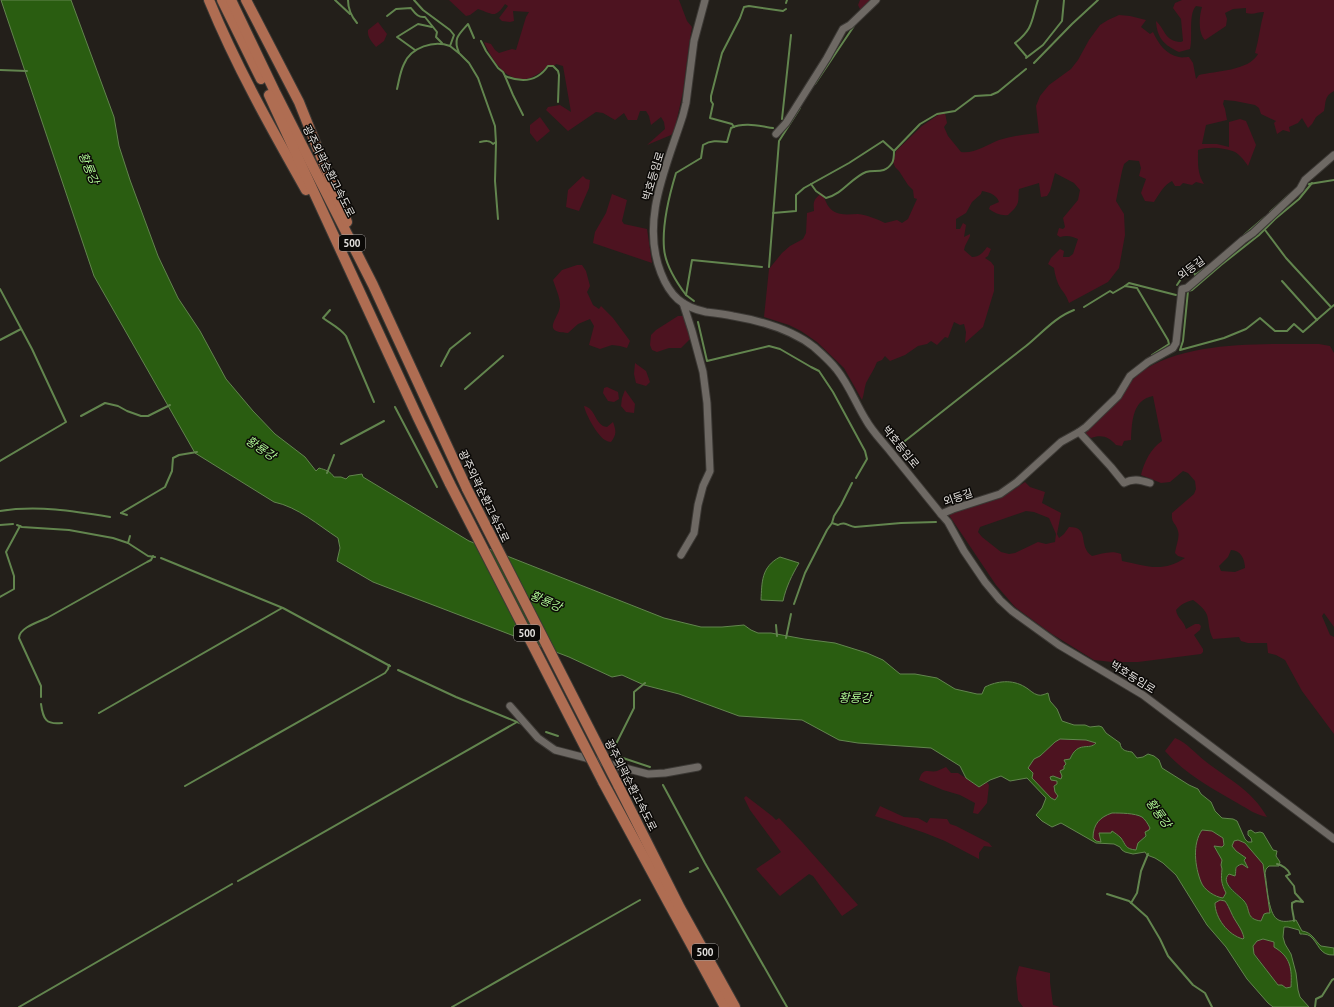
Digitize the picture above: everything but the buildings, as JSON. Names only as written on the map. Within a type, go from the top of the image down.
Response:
[{"type":"highway","points":[[209,0],[218,23],[266,119],[338,246]]},
{"type":"highway","name":"광주외곽순환고속도로","points":[[222,0],[270,98],[450,484],[603,782],[676,909],[725,1001]]},
{"type":"highway","name":"광주외곽순환고속도로","points":[[231,0],[275,92],[373,285],[467,489],[618,785],[705,971],[725,1001]]},
{"type":"highway","points":[[246,0],[299,102],[373,285]]},
{"type":"highway","points":[[725,1001],[735,1007]]},
{"type":"street","name":"박호등임로","points":[[704,0],[694,41],[686,104],[659,188],[655,207],[653,244],[659,267],[665,282],[672,293],[682,303],[690,308],[733,316],[780,328],[796,335],[815,348],[838,370],[866,421],[948,522],[985,582],[1000,600],[1012,611],[1059,645],[1143,695],[1334,839]]},
{"type":"street","points":[[776,134],[786,124],[844,29],[876,0]]},
{"type":"street","name":"외등길","points":[[941,514],[1000,494],[1017,482],[1061,442],[1086,427],[1118,396],[1130,376],[1148,362],[1172,348],[1176,343],[1182,289],[1187,288],[1242,240],[1253,233],[1300,189],[1305,180],[1334,155]]},
{"type":"street","points":[[681,555],[694,533],[703,486],[710,471],[707,403],[703,372],[692,331],[682,303]]},
{"type":"street","points":[[1079,432],[1124,483],[1129,480],[1138,479],[1150,483]]},
{"type":"street","points":[[510,706],[538,738],[555,750],[648,774],[664,773],[698,767]]},
{"type":"shaded area","points":[[449,0],[679,0],[687,21],[692,27],[683,92],[674,132],[671,135],[647,145],[665,129],[664,122],[661,117],[651,125],[646,111],[640,111],[637,120],[628,120],[624,113],[615,120],[603,113],[596,112],[568,131],[546,110],[548,107],[560,105],[571,112],[563,66],[556,64],[554,66],[548,65],[540,73],[530,78],[514,78],[501,69],[496,63],[484,42],[491,44],[499,53],[512,49],[516,50],[526,17],[529,12],[513,11],[514,21],[502,21],[499,18],[508,6],[505,4],[499,12],[493,14],[478,9],[466,16]]},
{"type":"shaded area","points":[[860,0],[873,0],[864,9],[860,9],[858,5]]},
{"type":"shaded area","points":[[1182,0],[1334,0],[1334,91],[1327,97],[1324,111],[1316,117],[1308,128],[1302,118],[1298,123],[1289,127],[1290,132],[1283,130],[1277,134],[1274,123],[1276,121],[1261,114],[1259,108],[1255,105],[1224,100],[1223,104],[1227,120],[1206,125],[1202,144],[1217,144],[1229,147],[1229,122],[1240,119],[1246,121],[1256,145],[1248,166],[1235,152],[1212,148],[1198,150],[1199,172],[1204,184],[1196,182],[1192,185],[1183,183],[1180,186],[1175,186],[1172,181],[1164,187],[1154,202],[1145,201],[1141,193],[1146,179],[1139,176],[1141,168],[1139,161],[1129,160],[1124,164],[1116,201],[1124,214],[1125,235],[1119,268],[1108,282],[1069,303],[1058,284],[1054,268],[1048,264],[1051,258],[1060,249],[1064,251],[1063,257],[1069,257],[1073,254],[1078,239],[1069,236],[1060,237],[1057,235],[1059,228],[1063,229],[1065,227],[1063,218],[1078,200],[1080,190],[1074,183],[1055,173],[1047,196],[1041,197],[1039,183],[1019,189],[1017,206],[1008,215],[998,214],[989,209],[990,206],[999,202],[992,194],[982,191],[981,194],[972,202],[966,213],[956,219],[956,229],[960,229],[963,223],[966,225],[964,237],[970,234],[970,236],[964,250],[972,257],[981,254],[987,247],[991,249],[988,256],[985,258],[994,266],[994,291],[983,327],[965,343],[966,332],[964,324],[960,325],[954,322],[948,338],[945,337],[937,345],[931,341],[927,344],[918,346],[905,355],[890,361],[885,356],[882,360],[877,362],[867,380],[862,400],[844,368],[817,342],[789,325],[764,317],[769,269],[782,253],[790,246],[803,239],[806,233],[807,213],[814,211],[815,200],[819,195],[822,193],[826,203],[836,213],[858,214],[872,217],[885,223],[897,220],[902,223],[908,219],[917,199],[914,198],[913,190],[895,167],[893,162],[896,151],[922,126],[941,113],[945,113],[947,123],[944,127],[948,136],[961,152],[971,152],[1009,137],[1039,133],[1036,106],[1040,96],[1049,85],[1071,69],[1100,25],[1108,20],[1119,15],[1146,20],[1141,27],[1150,34],[1153,32],[1157,40],[1166,51],[1174,56],[1189,57],[1193,63],[1196,79],[1199,75],[1240,67],[1254,60],[1258,54],[1255,53],[1264,12],[1251,14],[1246,13],[1246,8],[1233,9],[1225,13],[1227,19],[1226,26],[1205,40],[1201,33],[1200,25],[1202,7],[1196,6],[1191,20],[1190,49],[1179,52],[1165,44],[1158,32],[1156,21],[1171,40],[1183,41],[1181,19],[1173,8],[1175,3]]},
{"type":"shaded area","points":[[378,22],[387,34],[384,41],[376,47],[369,37],[368,30]]},
{"type":"shaded area","points":[[540,117],[550,131],[537,142],[530,133],[530,125]]},
{"type":"shaded area","points":[[583,176],[590,180],[589,188],[579,211],[566,207],[568,190]]},
{"type":"shaded area","points":[[612,194],[627,200],[622,221],[624,224],[647,229],[652,263],[593,243],[595,232],[606,213]]},
{"type":"shaded area","points":[[577,265],[582,265],[586,271],[590,286],[587,292],[593,305],[599,309],[601,306],[613,318],[630,341],[627,348],[612,345],[600,349],[589,345],[594,326],[590,319],[578,324],[568,333],[559,332],[553,327],[560,304],[553,280],[562,270]]},
{"type":"shaded area","points":[[678,316],[683,316],[687,321],[693,336],[681,348],[669,348],[657,352],[652,350],[650,345],[651,335],[656,330]]},
{"type":"shaded area","points":[[1319,344],[1330,346],[1334,353],[1334,627],[1324,613],[1322,616],[1330,635],[1334,637],[1334,734],[1302,691],[1285,660],[1268,653],[1267,643],[1248,643],[1241,641],[1239,637],[1213,639],[1210,632],[1207,614],[1200,605],[1193,600],[1180,606],[1176,610],[1186,629],[1195,624],[1199,624],[1201,626],[1200,630],[1194,635],[1203,649],[1201,654],[1138,662],[1094,660],[1052,634],[1015,607],[996,585],[949,515],[961,509],[1001,498],[1025,482],[1030,487],[1045,492],[1042,503],[1061,513],[1057,534],[1059,538],[1069,527],[1080,530],[1085,547],[1092,556],[1114,552],[1121,554],[1122,561],[1154,567],[1169,566],[1177,563],[1185,558],[1178,556],[1175,553],[1178,534],[1177,528],[1172,519],[1172,513],[1194,494],[1196,489],[1195,481],[1188,473],[1183,471],[1170,482],[1161,483],[1141,475],[1148,456],[1154,447],[1162,441],[1153,396],[1146,398],[1137,407],[1134,413],[1131,440],[1124,441],[1122,446],[1116,445],[1111,440],[1102,436],[1091,438],[1086,434],[1086,430],[1138,374],[1153,365],[1169,358],[1202,349],[1237,345]],"holes":[[[1026,511],[1034,512],[1049,518],[1056,534],[1055,542],[1046,544],[1038,542],[1015,553],[1009,554],[1001,552],[978,532],[980,527]],[[1231,550],[1234,550],[1242,556],[1245,568],[1235,572],[1221,571],[1219,566],[1228,557]]]},
{"type":"shaded area","points":[[635,363],[646,371],[650,382],[646,386],[636,383],[634,374]]},
{"type":"shaded area","points":[[607,387],[618,392],[619,399],[614,402],[608,401],[603,393],[604,388]]},
{"type":"shaded area","points":[[625,390],[635,404],[634,413],[626,412],[621,406]]},
{"type":"shaded area","points":[[584,406],[591,410],[603,426],[607,427],[613,422],[615,432],[611,442],[605,440],[595,429]]},
{"type":"shaded area","points":[[1175,738],[1187,745],[1205,761],[1247,792],[1267,817],[1252,812],[1219,793],[1181,767],[1165,751]]},
{"type":"shaded area","points":[[1060,739],[1086,740],[1096,743],[1077,749],[1070,756],[1061,779],[1053,781],[1057,781],[1058,796],[1055,800],[1051,798],[1032,778],[1028,768],[1034,759],[1040,756]]},
{"type":"shaded area","points":[[946,767],[951,773],[958,773],[979,787],[987,782],[989,785],[987,803],[978,814],[973,813],[975,803],[960,795],[919,780],[922,773],[926,771],[937,771]]},
{"type":"shaded area","points":[[746,796],[776,820],[779,818],[858,905],[842,916],[813,876],[809,874],[780,896],[756,869],[781,852],[750,810],[744,798]]},
{"type":"shaded area","points":[[880,806],[904,817],[918,818],[927,823],[930,818],[947,819],[950,824],[989,843],[992,847],[984,846],[979,853],[979,859],[945,841],[875,816]]},
{"type":"shaded area","points":[[1112,813],[1142,817],[1150,828],[1146,835],[1138,843],[1136,850],[1127,847],[1122,839],[1111,834],[1106,833],[1101,842],[1096,841],[1093,838],[1094,829],[1098,822]]},
{"type":"shaded area","points":[[1202,830],[1212,830],[1223,837],[1224,845],[1222,847],[1214,847],[1222,860],[1221,865],[1226,893],[1223,898],[1213,895],[1207,890],[1202,885],[1199,876],[1196,863],[1196,849]]},
{"type":"shaded area","points":[[1238,840],[1245,843],[1263,864],[1270,914],[1263,917],[1261,921],[1252,918],[1249,915],[1246,902],[1227,883],[1227,876],[1229,874],[1236,874],[1236,868],[1242,864],[1246,858],[1232,846],[1234,841]]},
{"type":"shaded area","points":[[1220,900],[1225,901],[1227,904],[1242,931],[1243,939],[1232,934],[1220,920],[1215,903]]},
{"type":"shaded area","points":[[1263,939],[1274,942],[1274,947],[1287,959],[1291,974],[1291,987],[1285,988],[1282,985],[1278,985],[1254,953],[1253,946],[1257,941]]},
{"type":"shaded area","points":[[1019,966],[1050,973],[1053,1005],[1060,1007],[1023,1007],[1018,1000],[1016,978]]},
{"type":"water","name":"황룡강","points":[[1,0],[71,0],[114,117],[119,146],[130,180],[158,256],[178,298],[200,331],[226,379],[275,434],[305,457],[316,471],[319,468],[328,471],[334,477],[346,479],[349,476],[362,474],[363,477],[469,541],[664,618],[701,627],[744,625],[758,633],[771,633],[835,643],[867,653],[883,660],[900,674],[915,674],[937,678],[955,689],[977,694],[982,694],[985,687],[994,683],[1005,682],[1020,684],[1034,694],[1042,695],[1048,693],[1050,701],[1057,709],[1062,721],[1074,725],[1102,727],[1106,733],[1120,743],[1123,749],[1132,752],[1137,758],[1148,754],[1154,756],[1159,760],[1162,768],[1198,789],[1201,794],[1211,802],[1215,811],[1222,818],[1237,821],[1245,839],[1248,842],[1252,842],[1248,835],[1248,831],[1251,830],[1255,833],[1263,833],[1273,850],[1277,851],[1276,856],[1280,862],[1279,866],[1269,866],[1265,873],[1267,891],[1274,916],[1281,921],[1296,920],[1302,931],[1311,935],[1321,946],[1334,948],[1334,955],[1329,955],[1322,951],[1310,936],[1300,934],[1299,930],[1284,927],[1283,937],[1291,954],[1300,997],[1309,1007],[1273,1007],[1268,1003],[1247,979],[1226,947],[1207,925],[1176,875],[1163,863],[1147,855],[1145,852],[1133,854],[1125,852],[1114,844],[1096,843],[1061,823],[1052,827],[1042,821],[1036,815],[1042,808],[1046,798],[1027,778],[1010,781],[1001,776],[990,780],[979,787],[966,778],[960,766],[931,748],[858,743],[839,740],[802,720],[739,716],[679,694],[644,685],[622,675],[612,677],[569,657],[373,582],[337,561],[340,548],[338,538],[300,512],[283,504],[274,502],[195,453],[94,276]],"holes":[[[1060,739],[1086,740],[1096,743],[1076,750],[1070,759],[1064,760],[1066,764],[1064,769],[1060,771],[1062,776],[1061,779],[1053,776],[1050,777],[1051,780],[1057,781],[1057,784],[1054,786],[1055,792],[1058,796],[1055,800],[1051,798],[1032,778],[1033,773],[1028,768],[1034,759],[1040,756]],[[1112,813],[1135,815],[1143,818],[1150,828],[1145,832],[1146,836],[1138,843],[1136,850],[1128,848],[1121,838],[1112,831],[1111,833],[1099,833],[1101,842],[1096,841],[1093,838],[1094,829],[1098,822]],[[1202,830],[1212,831],[1223,838],[1224,845],[1222,847],[1214,846],[1222,860],[1222,881],[1226,893],[1223,898],[1210,893],[1202,885],[1196,863],[1197,842]],[[1238,840],[1245,843],[1263,864],[1270,913],[1264,914],[1261,921],[1250,916],[1244,901],[1231,889],[1226,881],[1229,874],[1235,876],[1237,866],[1242,864],[1248,868],[1244,860],[1246,858],[1232,846],[1234,841]],[[1220,900],[1225,901],[1242,931],[1243,939],[1232,934],[1223,925],[1215,903]],[[1263,939],[1274,942],[1274,947],[1284,955],[1291,969],[1291,987],[1286,988],[1282,985],[1278,985],[1254,954],[1253,946],[1257,941]]]},
{"type":"water","points":[[780,557],[799,563],[790,581],[783,601],[761,600],[762,581],[766,570],[769,565]]},
{"type":"waterway","points":[[335,0],[350,14]]},
{"type":"waterway","points":[[348,0],[350,12],[357,23]]},
{"type":"waterway","points":[[414,0],[423,10],[450,30],[454,35],[450,46],[469,63],[478,78],[495,126],[495,181],[498,219]]},
{"type":"waterway","points":[[1027,57],[1015,43],[1026,33],[1029,28],[1038,0]]},
{"type":"waterway","points":[[1026,58],[1043,45],[1062,21],[1064,0]]},
{"type":"waterway","points":[[1034,63],[1098,0]]},
{"type":"waterway","points":[[734,127],[732,124],[710,118],[713,104],[711,101],[711,96],[722,53],[744,7],[749,6],[783,11],[786,9]]},
{"type":"waterway","points":[[387,16],[396,9],[411,8],[419,16],[425,17],[437,32],[436,37],[442,43]]},
{"type":"waterway","points":[[415,50],[397,37],[418,24],[432,27]]},
{"type":"waterway","points":[[459,53],[456,44],[458,37],[468,24],[474,38]]},
{"type":"waterway","points":[[815,84],[854,26]]},
{"type":"waterway","points":[[782,119],[791,35]]},
{"type":"waterway","points":[[481,41],[498,68],[503,72],[523,115]]},
{"type":"waterway","points":[[397,89],[403,67],[407,58],[412,53],[424,46],[437,44],[450,46]]},
{"type":"waterway","points":[[505,76],[517,80],[529,80],[539,75],[548,66],[553,66],[558,71],[559,75],[558,102]]},
{"type":"waterway","points":[[773,213],[796,211],[796,195],[804,188],[849,163],[883,141],[894,151],[920,124],[937,114],[955,111],[975,96],[991,95],[998,92],[1026,69]]},
{"type":"waterway","points":[[0,70],[27,71]]},
{"type":"waterway","points":[[769,267],[779,141],[800,108]]},
{"type":"waterway","points":[[686,295],[669,267],[664,248],[665,220],[676,173],[701,158],[703,145],[706,143],[718,141],[727,142],[731,128],[741,125],[773,128]]},
{"type":"waterway","points":[[480,142],[489,141],[493,144],[496,142]]},
{"type":"waterway","points":[[811,184],[816,191],[826,198],[832,196],[866,172],[879,171],[889,167],[893,162],[894,151]]},
{"type":"waterway","points":[[1309,184],[1334,180]]},
{"type":"waterway","points":[[1312,183],[1299,199],[1259,235],[1192,290],[1188,291],[1183,341],[1180,350],[1224,338],[1246,329],[1260,318],[1275,331],[1287,331],[1294,324],[1303,332],[1334,305]]},
{"type":"waterway","points":[[1270,212],[1290,194]]},
{"type":"waterway","points":[[1244,235],[1265,217]]},
{"type":"waterway","points":[[1265,230],[1286,258],[1331,307]]},
{"type":"waterway","points":[[694,301],[686,295],[692,260],[762,267]]},
{"type":"waterway","points":[[1187,270],[1193,270],[1195,275],[1209,265]]},
{"type":"waterway","points":[[1177,285],[1181,279]]},
{"type":"waterway","points":[[1282,281],[1317,320]]},
{"type":"waterway","points":[[1125,286],[1129,283],[1176,295]]},
{"type":"waterway","points":[[1084,307],[1110,291],[1113,293],[1125,286],[1137,288],[1169,344],[1152,355]]},
{"type":"waterway","points":[[0,289],[32,349],[66,422],[0,461]]},
{"type":"waterway","points":[[330,310],[323,318],[338,328],[346,336],[374,402]]},
{"type":"waterway","points":[[896,448],[1026,346],[1054,321],[1074,310]]},
{"type":"waterway","points":[[698,322],[707,361],[769,346],[780,349],[819,371],[833,392],[865,451],[867,459],[856,478]]},
{"type":"waterway","points":[[0,340],[21,329]]},
{"type":"waterway","points":[[441,366],[450,349],[470,333]]},
{"type":"waterway","points":[[465,389],[503,356]]},
{"type":"waterway","points":[[81,416],[105,403],[118,406],[141,416],[148,416],[170,405]]},
{"type":"waterway","points":[[395,407],[437,487]]},
{"type":"waterway","points":[[341,444],[384,421]]},
{"type":"waterway","points":[[121,513],[165,487],[172,471],[173,458],[179,455],[197,452]]},
{"type":"waterway","points":[[327,473],[334,455]]},
{"type":"waterway","points":[[794,604],[805,573],[852,483]]},
{"type":"waterway","points":[[0,511],[14,509],[42,509],[110,517]]},
{"type":"waterway","points":[[121,513],[127,515]]},
{"type":"waterway","points":[[832,523],[838,525],[845,524],[855,527],[936,522]]},
{"type":"waterway","points":[[0,525],[13,524]]},
{"type":"waterway","points":[[17,525],[22,527],[69,530],[113,538],[128,543]]},
{"type":"waterway","points":[[0,597],[14,589],[14,576],[6,552],[20,526]]},
{"type":"waterway","points":[[130,536],[128,543],[148,556],[155,557]]},
{"type":"waterway","points":[[41,697],[41,686],[19,638],[22,631],[151,560],[153,556]]},
{"type":"waterway","points":[[161,558],[283,608],[390,666]]},
{"type":"waterway","points":[[99,713],[282,608]]},
{"type":"waterway","points":[[786,638],[791,614]]},
{"type":"waterway","points":[[776,625],[777,636]]},
{"type":"waterway","points":[[185,786],[385,673],[389,665]]},
{"type":"waterway","points":[[398,670],[456,697],[522,724]]},
{"type":"waterway","points":[[645,683],[634,692],[634,708],[611,754],[650,767]]},
{"type":"waterway","points":[[41,704],[46,720],[52,723],[62,723]]},
{"type":"waterway","points":[[238,881],[517,722]]},
{"type":"waterway","points":[[546,732],[558,736]]},
{"type":"waterway","points":[[663,785],[705,863],[787,1007]]},
{"type":"waterway","points":[[1131,903],[1137,893],[1141,871],[1148,854]]},
{"type":"waterway","points":[[1277,864],[1281,865],[1289,872],[1290,874],[1286,876],[1294,886],[1295,893],[1303,902],[1296,901],[1292,903],[1294,921]]},
{"type":"waterway","points":[[690,872],[698,868]]},
{"type":"waterway","points":[[19,1007],[232,884]]},
{"type":"waterway","points":[[1107,894],[1129,901],[1147,917],[1168,956],[1193,985],[1205,993],[1212,1007]]},
{"type":"waterway","points":[[452,1007],[640,900]]},
{"type":"waterway","points":[[1315,1007],[1316,999],[1322,996],[1334,979]]}]
